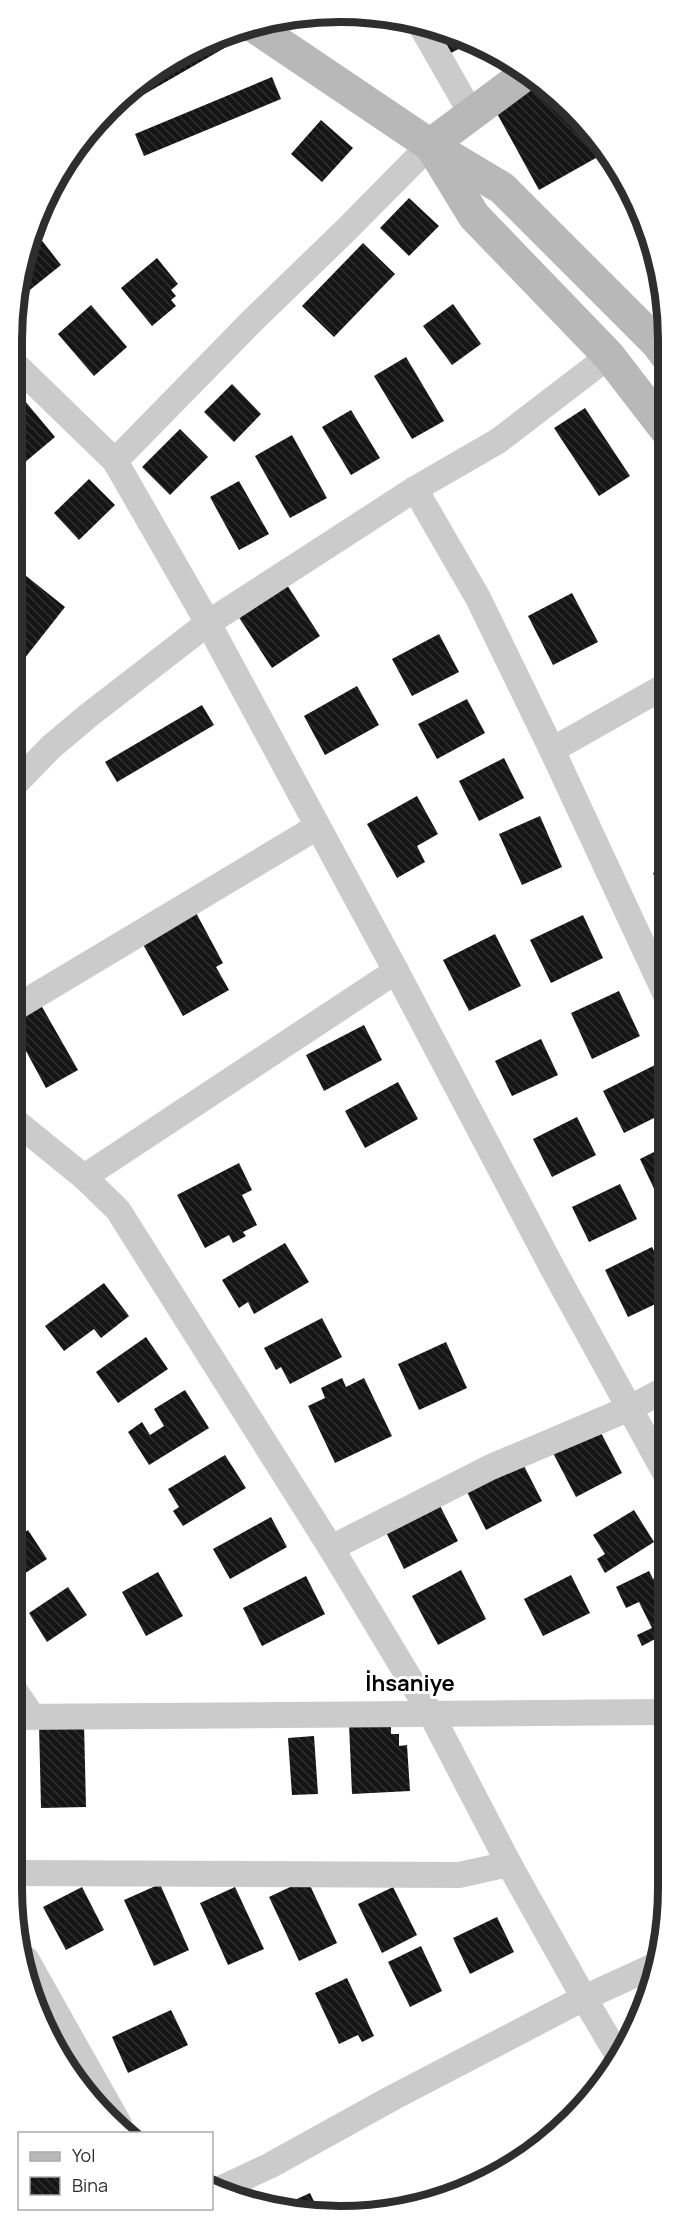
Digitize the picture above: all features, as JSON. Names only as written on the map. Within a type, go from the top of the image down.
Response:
[{"type":"main road","points":[[263,32],[430,145],[502,188],[658,340]]},
{"type":"main road","points":[[430,145],[520,78]]},
{"type":"main road","points":[[430,145],[474,216],[609,356],[658,420]]},
{"type":"street","points":[[426,34],[471,113]]},
{"type":"street","points":[[116,461],[251,322],[430,145]]},
{"type":"street","points":[[22,777],[66,735],[208,623],[415,489],[498,441],[609,356]]},
{"type":"street","points":[[22,371],[116,461],[208,623],[396,971],[483,1140],[658,1460]]},
{"type":"street","points":[[415,489],[478,598],[658,978]]},
{"type":"street","points":[[552,750],[658,690]]},
{"type":"street","points":[[22,1004],[317,827]]},
{"type":"street","points":[[84,1177],[396,971]]},
{"type":"street","points":[[22,1127],[84,1177],[118,1210],[332,1548],[432,1714],[509,1864],[614,2049]]},
{"type":"street","points":[[332,1548],[491,1467],[630,1408],[658,1393]]},
{"type":"street","points":[[23,1716],[658,1712]]},
{"type":"street","points":[[22,1873],[459,1875],[509,1864]]},
{"type":"street","points":[[229,2185],[584,1998],[648,1968]]},
{"type":"street","points":[[34,1973],[107,2103]]},
{"type":"building","points":[[441,38],[462,47],[449,54]]},
{"type":"building","points":[[227,44],[228,46],[143,95],[141,93],[147,88],[182,65]]},
{"type":"building","points":[[272,77],[281,99],[144,156],[135,134]]},
{"type":"building","points":[[533,87],[580,131],[599,156],[539,190],[494,108]]},
{"type":"building","points":[[321,120],[353,148],[322,182],[291,154]]},
{"type":"building","points":[[409,198],[439,226],[409,256],[380,228]]},
{"type":"building","points":[[39,237],[61,265],[26,293]]},
{"type":"building","points":[[363,243],[395,274],[334,337],[302,306]]},
{"type":"building","points":[[157,258],[178,284],[171,290],[176,296],[171,300],[176,306],[152,326],[121,288]]},
{"type":"building","points":[[453,304],[481,344],[452,365],[423,326]]},
{"type":"building","points":[[91,305],[127,347],[94,376],[58,334]]},
{"type":"building","points":[[406,357],[444,421],[412,439],[374,376]]},
{"type":"building","points":[[232,384],[261,414],[234,442],[204,412]]},
{"type":"building","points":[[25,401],[55,437],[22,465],[22,404]]},
{"type":"building","points":[[585,408],[630,476],[599,496],[554,428]]},
{"type":"building","points":[[351,410],[380,458],[351,475],[322,427]]},
{"type":"building","points":[[180,429],[208,457],[170,495],[142,467]]},
{"type":"building","points":[[292,435],[327,498],[290,518],[255,456]]},
{"type":"building","points":[[89,479],[115,505],[79,540],[54,513]]},
{"type":"building","points":[[239,481],[269,534],[239,550],[210,497]]},
{"type":"building","points":[[22,573],[65,607],[22,662]]},
{"type":"building","points":[[287,585],[320,636],[272,668],[238,616]]},
{"type":"building","points":[[572,593],[598,642],[553,665],[528,616]]},
{"type":"building","points":[[439,634],[459,672],[412,696],[392,659]]},
{"type":"building","points":[[357,686],[379,725],[325,755],[304,716]]},
{"type":"building","points":[[467,699],[485,733],[437,759],[418,724]]},
{"type":"building","points":[[202,705],[214,725],[117,782],[105,762]]},
{"type":"building","points":[[504,758],[524,798],[479,821],[459,781]]},
{"type":"building","points":[[417,796],[438,834],[417,846],[425,862],[397,878],[367,824]]},
{"type":"building","points":[[540,816],[562,867],[522,885],[499,834]]},
{"type":"building","points":[[658,870],[658,884],[653,873]]},
{"type":"building","points":[[194,909],[223,963],[216,967],[229,990],[183,1016],[140,939]]},
{"type":"building","points":[[583,915],[603,958],[551,983],[530,940]]},
{"type":"building","points":[[495,934],[521,986],[469,1011],[443,960]]},
{"type":"building","points":[[619,991],[640,1036],[592,1059],[571,1013]]},
{"type":"building","points":[[37,998],[78,1070],[46,1088],[26,1051],[22,1054],[22,1006]]},
{"type":"building","points":[[364,1025],[382,1060],[324,1091],[306,1055]]},
{"type":"building","points":[[541,1039],[558,1075],[512,1096],[495,1061]]},
{"type":"building","points":[[658,1064],[658,1116],[624,1133],[603,1091]]},
{"type":"building","points":[[398,1082],[418,1119],[365,1148],[345,1111]]},
{"type":"building","points":[[577,1117],[596,1155],[552,1177],[533,1139]]},
{"type":"building","points":[[658,1150],[658,1197],[640,1159]]},
{"type":"building","points":[[239,1163],[252,1190],[242,1195],[257,1225],[243,1232],[246,1236],[233,1243],[229,1235],[205,1248],[177,1195]]},
{"type":"building","points":[[620,1184],[637,1219],[589,1242],[572,1207]]},
{"type":"building","points":[[285,1243],[309,1282],[254,1314],[248,1302],[239,1308],[222,1280]]},
{"type":"building","points":[[652,1247],[658,1259],[658,1303],[628,1317],[605,1270]]},
{"type":"building","points":[[104,1283],[129,1316],[101,1338],[94,1329],[64,1351],[45,1326]]},
{"type":"building","points":[[322,1318],[342,1357],[290,1384],[281,1367],[276,1370],[264,1348]]},
{"type":"building","points":[[146,1337],[168,1369],[118,1403],[96,1372]]},
{"type":"building","points":[[446,1342],[467,1388],[419,1410],[398,1364]]},
{"type":"building","points":[[342,1378],[346,1387],[364,1378],[392,1436],[335,1463],[308,1406],[325,1398],[321,1388]]},
{"type":"building","points":[[185,1390],[209,1428],[149,1465],[128,1432],[142,1422],[150,1435],[164,1426],[154,1409]]},
{"type":"building","points":[[599,1429],[622,1473],[576,1497],[553,1453]]},
{"type":"building","points":[[225,1455],[246,1488],[183,1526],[173,1511],[179,1507],[168,1489]]},
{"type":"building","points":[[523,1464],[542,1501],[486,1530],[467,1492]]},
{"type":"building","points":[[437,1500],[458,1541],[404,1569],[384,1528]]},
{"type":"building","points":[[634,1510],[654,1542],[605,1573],[597,1559],[605,1554],[593,1535]]},
{"type":"building","points":[[271,1517],[287,1547],[230,1579],[213,1549]]},
{"type":"building","points":[[28,1530],[47,1559],[22,1575],[22,1534]]},
{"type":"building","points":[[461,1570],[486,1619],[438,1645],[412,1596]]},
{"type":"building","points":[[649,1571],[653,1579],[658,1576],[658,1640],[657,1638],[642,1646],[637,1635],[652,1628],[639,1602],[626,1608],[616,1587]]},
{"type":"building","points":[[158,1572],[183,1616],[146,1636],[122,1592]]},
{"type":"building","points":[[571,1575],[590,1613],[543,1636],[524,1599]]},
{"type":"building","points":[[306,1576],[325,1614],[262,1646],[243,1608]]},
{"type":"building","points":[[68,1587],[87,1615],[47,1642],[29,1613]]},
{"type":"building","points":[[391,1722],[391,1734],[399,1734],[399,1746],[407,1745],[410,1791],[352,1794],[349,1724]]},
{"type":"building","points":[[84,1723],[86,1807],[41,1808],[39,1724]]},
{"type":"building","points":[[314,1736],[318,1794],[292,1795],[288,1738]]},
{"type":"building","points":[[307,1879],[337,1943],[299,1961],[269,1897]]},
{"type":"building","points":[[160,1884],[189,1950],[154,1966],[124,1900]]},
{"type":"building","points":[[82,1887],[104,1930],[66,1950],[43,1907]]},
{"type":"building","points":[[235,1887],[264,1949],[228,1965],[200,1903]]},
{"type":"building","points":[[393,1887],[417,1935],[382,1953],[358,1904]]},
{"type":"building","points":[[497,1917],[514,1952],[470,1974],[453,1938]]},
{"type":"building","points":[[421,1946],[442,1991],[410,2007],[388,1962]]},
{"type":"building","points":[[347,1978],[374,2036],[362,2042],[358,2035],[339,2044],[315,1993]]},
{"type":"building","points":[[171,2010],[188,2045],[128,2073],[112,2037]]},
{"type":"building","points":[[310,2193],[315,2205],[299,2203],[291,2202]]},
{"type":"district","name":"İhsaniye","points":[[410,1683]]}]
